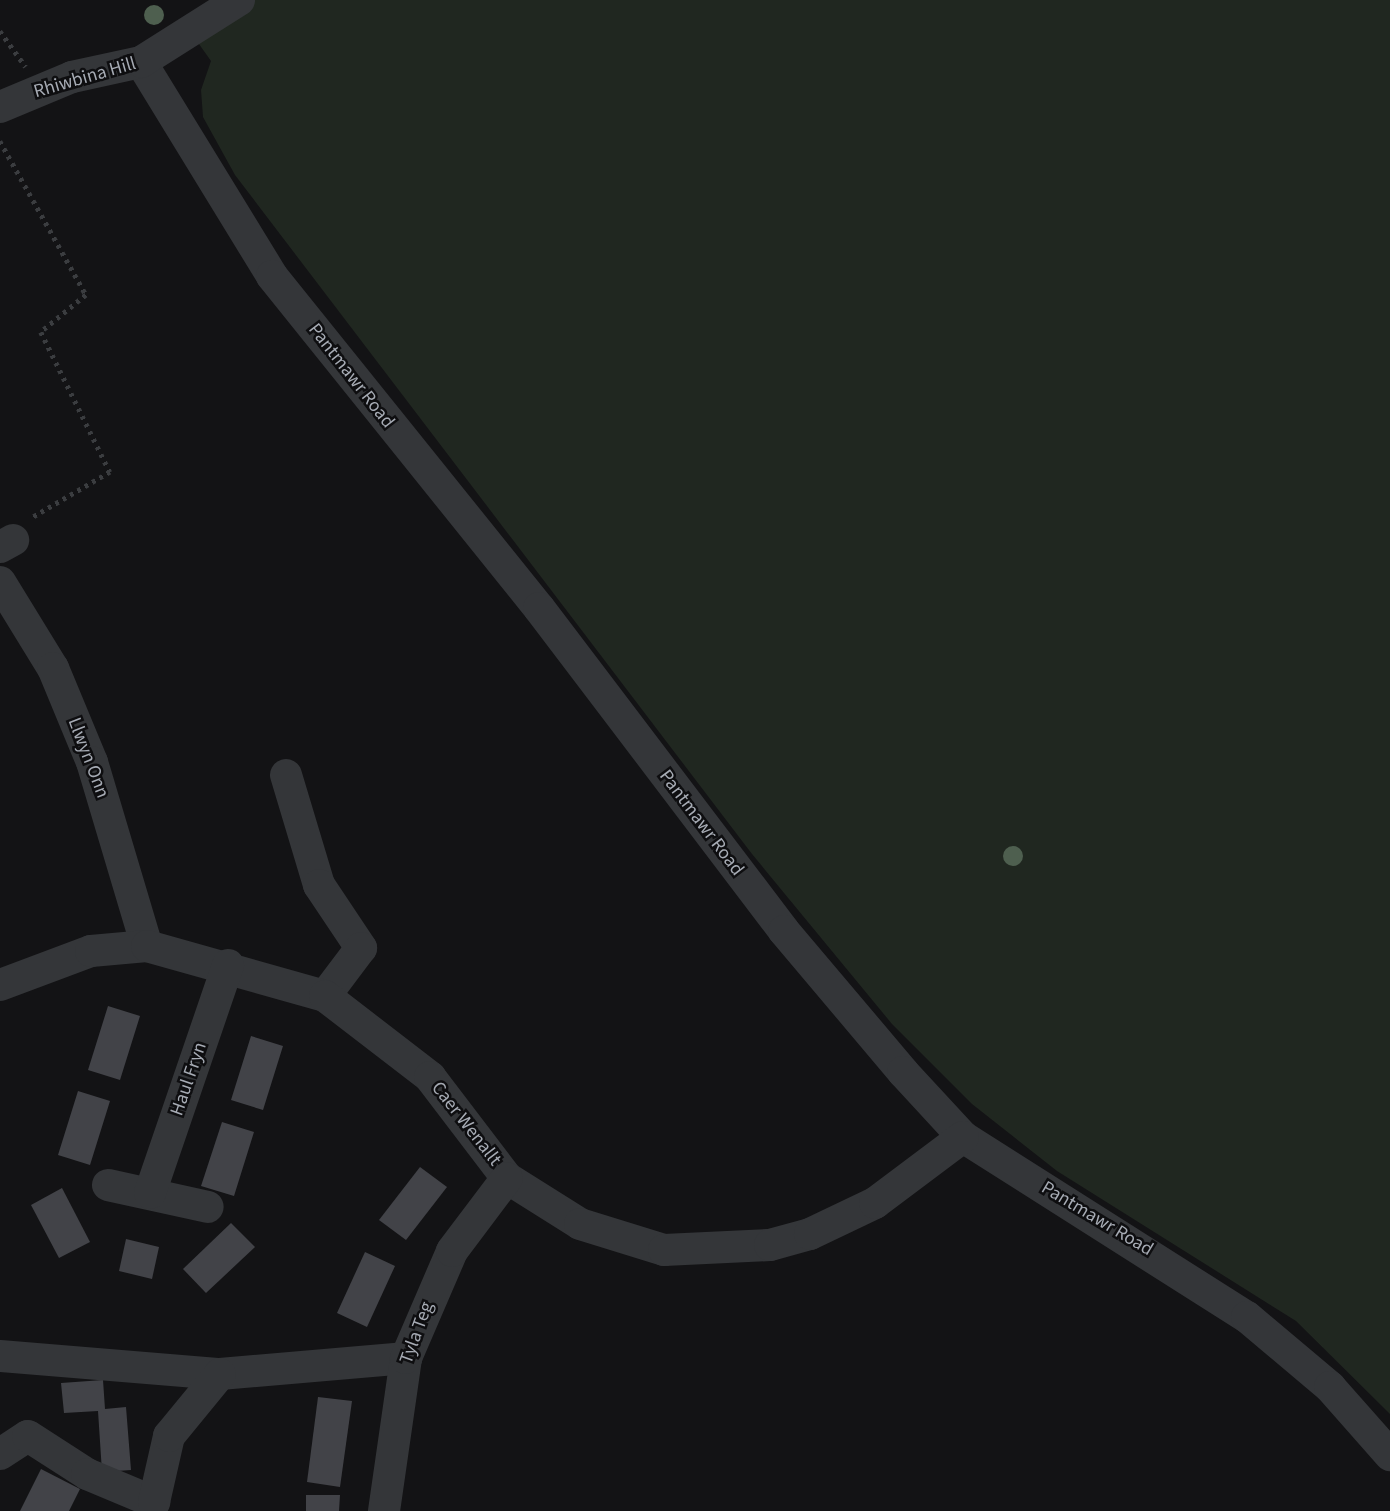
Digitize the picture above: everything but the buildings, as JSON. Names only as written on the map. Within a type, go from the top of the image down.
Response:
[{"type":"street","name":"Rhiwbina Hill","points":[[0,107],[40,88],[141,62],[234,1]]},
{"type":"street","name":"Pantmawr Road","points":[[141,62],[272,276],[539,608],[784,932],[964,1137],[1247,1317],[1329,1387],[1390,1455]]},
{"type":"street","name":"Llwyn Onn","points":[[0,582],[52,668],[92,762],[147,946]]},
{"type":"street","points":[[286,775],[319,885],[360,947],[325,996]]},
{"type":"street","name":"Caer Wenallt","points":[[0,985],[92,951],[147,946],[228,965],[325,996],[430,1077],[507,1178],[623,1242],[718,1250],[810,1234],[876,1203],[964,1137]]},
{"type":"street","name":"Haul Fryn","points":[[150,1192],[228,965]]},
{"type":"street","name":"Tyla Teg","points":[[384,1511],[406,1358],[452,1251],[507,1178]]},
{"type":"street","points":[[108,1185],[150,1192],[208,1207]]},
{"type":"street","points":[[0,1356],[220,1374],[406,1358]]},
{"type":"street","points":[[0,1454],[28,1436],[88,1474],[154,1502],[169,1436],[220,1374]]},
{"type":"path","points":[[0,31],[40,88]]},
{"type":"path","points":[[0,141],[86,295],[41,332],[110,472],[20,525],[6,543]]},
{"type":"shaded area","points":[[247,0],[1390,0],[1390,1414],[1296,1321],[1057,1171],[972,1104],[892,1024],[752,854],[235,175],[203,117],[201,90],[211,61],[189,30]]}]
